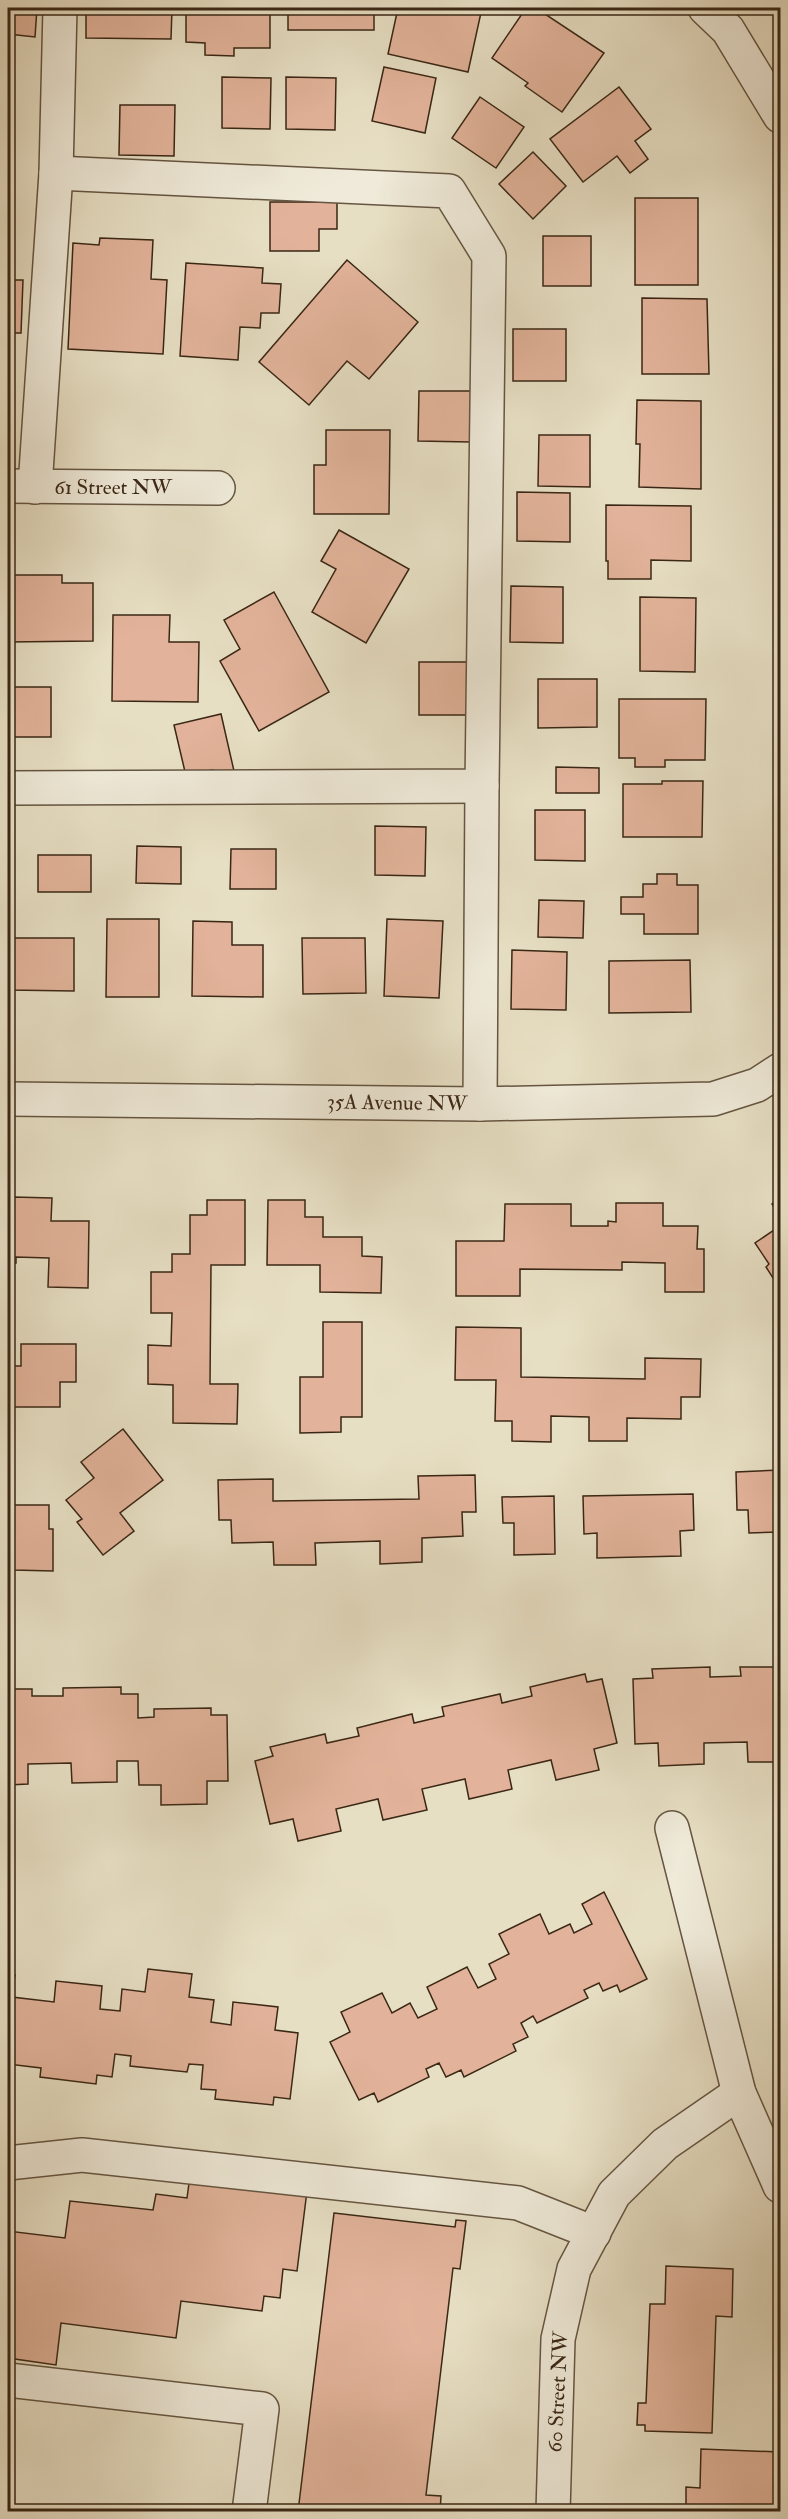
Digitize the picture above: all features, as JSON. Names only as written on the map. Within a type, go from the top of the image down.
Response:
[{"type":"street","points":[[21,487],[56,172],[60,8]]},
{"type":"street","points":[[705,8],[728,30],[780,116]]},
{"type":"street","points":[[56,172],[449,191],[489,256],[480,1104]]},
{"type":"street","name":"61 Street NW","points":[[21,487],[218,488]]},
{"type":"street","points":[[8,788],[482,786]]},
{"type":"street","name":"35A Avenue NW","points":[[8,1099],[480,1104],[713,1099],[758,1085],[780,1070]]},
{"type":"street","points":[[672,1828],[740,2093],[780,2186]]},
{"type":"street","name":"60 Street NW","points":[[553,2511],[558,2339],[574,2269],[615,2194],[665,2144],[740,2093]]},
{"type":"street","points":[[8,2163],[82,2155],[518,2203],[594,2233]]},
{"type":"street","points":[[8,2380],[262,2409],[249,2511]]},
{"type":"building","points":[[8,8],[37,8],[35,37],[8,34]]},
{"type":"building","points":[[86,8],[172,8],[171,39],[86,38]]},
{"type":"building","points":[[186,8],[270,8],[270,48],[234,48],[234,56],[205,55],[205,43],[186,42]]},
{"type":"building","points":[[288,8],[374,8],[374,30],[288,30]]},
{"type":"building","points":[[398,8],[482,8],[468,72],[388,54]]},
{"type":"building","points":[[526,8],[536,8],[604,53],[562,112],[525,86],[528,83],[492,58]]},
{"type":"building","points":[[384,67],[436,78],[425,133],[372,121]]},
{"type":"building","points":[[222,77],[271,78],[270,129],[222,128]]},
{"type":"building","points":[[286,77],[336,78],[335,130],[286,129]]},
{"type":"building","points":[[619,87],[651,129],[635,141],[648,159],[630,173],[617,156],[583,182],[550,139]]},
{"type":"building","points":[[480,97],[524,127],[496,168],[452,138]]},
{"type":"building","points":[[120,105],[175,105],[174,156],[119,155]]},
{"type":"building","points":[[533,152],[566,186],[533,219],[499,184]]},
{"type":"building","points":[[635,198],[698,198],[698,285],[635,285]]},
{"type":"building","points":[[270,202],[337,202],[337,229],[319,229],[319,251],[270,251]]},
{"type":"building","points":[[543,236],[591,236],[591,286],[543,286]]},
{"type":"building","points":[[100,238],[153,240],[151,279],[167,280],[163,354],[68,349],[73,243],[99,245]]},
{"type":"building","points":[[347,260],[418,322],[369,379],[347,361],[309,405],[259,362]]},
{"type":"building","points":[[186,263],[263,268],[262,283],[281,284],[279,313],[261,313],[260,328],[240,327],[238,360],[180,356]]},
{"type":"building","points":[[8,280],[23,280],[21,333],[8,333]]},
{"type":"building","points":[[642,298],[707,299],[709,374],[642,374]]},
{"type":"building","points":[[513,329],[566,329],[566,381],[513,381]]},
{"type":"building","points":[[419,391],[472,391],[471,442],[418,441]]},
{"type":"building","points":[[637,400],[701,401],[701,489],[639,487],[640,444],[636,444]]},
{"type":"building","points":[[326,430],[390,430],[389,514],[314,514],[314,465],[326,465]]},
{"type":"building","points":[[539,435],[590,435],[590,487],[538,486]]},
{"type":"building","points":[[517,492],[570,493],[570,542],[517,541]]},
{"type":"building","points":[[606,505],[691,506],[691,561],[651,560],[651,579],[608,579]]},
{"type":"building","points":[[339,530],[409,569],[366,643],[312,612],[336,569],[321,561]]},
{"type":"building","points":[[8,575],[62,575],[62,583],[93,583],[93,641],[8,642]]},
{"type":"building","points":[[511,586],[563,587],[563,643],[510,642]]},
{"type":"building","points":[[274,592],[329,692],[259,731],[220,661],[240,649],[224,620]]},
{"type":"building","points":[[640,597],[696,598],[695,672],[640,671]]},
{"type":"building","points":[[113,615],[170,615],[169,642],[199,642],[198,702],[112,701]]},
{"type":"building","points":[[419,662],[467,662],[467,715],[419,715]]},
{"type":"building","points":[[538,679],[597,679],[597,727],[538,728]]},
{"type":"building","points":[[8,687],[51,687],[51,737],[8,737]]},
{"type":"building","points":[[619,699],[706,699],[705,760],[665,760],[665,767],[635,767],[635,758],[619,758]]},
{"type":"building","points":[[221,714],[234,771],[214,776],[213,770],[186,776],[174,725]]},
{"type":"building","points":[[556,767],[599,768],[599,793],[556,793]]},
{"type":"building","points":[[662,781],[703,781],[702,837],[623,837],[623,784],[662,784]]},
{"type":"building","points":[[535,810],[585,810],[585,861],[535,860]]},
{"type":"building","points":[[375,826],[426,827],[425,876],[375,875]]},
{"type":"building","points":[[137,846],[181,847],[181,884],[136,883]]},
{"type":"building","points":[[231,849],[276,849],[276,889],[230,889]]},
{"type":"building","points":[[38,855],[91,855],[91,892],[38,892]]},
{"type":"building","points":[[657,874],[677,874],[677,885],[698,885],[698,934],[644,934],[644,914],[621,914],[621,897],[643,897],[643,884],[657,884]]},
{"type":"building","points":[[539,900],[584,901],[583,938],[538,937]]},
{"type":"building","points":[[107,919],[159,919],[159,997],[106,997]]},
{"type":"building","points":[[387,919],[443,921],[439,998],[384,996]]},
{"type":"building","points":[[193,921],[232,922],[232,945],[263,945],[263,997],[192,996]]},
{"type":"building","points":[[9,938],[74,938],[74,991],[8,990]]},
{"type":"building","points":[[302,938],[365,938],[366,993],[303,994]]},
{"type":"building","points":[[512,950],[567,952],[566,1010],[511,1009]]},
{"type":"building","points":[[690,960],[691,1012],[609,1013],[609,961]]},
{"type":"building","points":[[13,1197],[52,1198],[51,1221],[89,1221],[88,1288],[48,1287],[49,1258],[16,1257],[16,1263],[8,1263],[8,1215],[13,1215]]},
{"type":"building","points":[[780,1199],[780,1217],[772,1204]]},
{"type":"building","points":[[207,1200],[245,1200],[245,1265],[211,1265],[210,1384],[238,1384],[237,1424],[173,1423],[173,1385],[148,1384],[148,1345],[171,1346],[172,1313],[151,1313],[151,1272],[172,1272],[172,1254],[190,1254],[190,1215],[207,1215]]},
{"type":"building","points":[[268,1200],[305,1200],[305,1217],[323,1217],[323,1237],[362,1237],[362,1256],[382,1257],[381,1293],[320,1292],[320,1265],[267,1265]]},
{"type":"building","points":[[616,1203],[663,1203],[663,1226],[698,1226],[697,1249],[704,1249],[704,1292],[665,1292],[665,1263],[622,1262],[622,1270],[520,1269],[520,1296],[456,1296],[456,1241],[504,1241],[505,1204],[571,1204],[571,1226],[608,1226],[608,1221],[616,1222]]},
{"type":"building","points":[[780,1226],[780,1289],[766,1267],[769,1264],[755,1243]]},
{"type":"building","points":[[323,1322],[362,1322],[362,1417],[341,1417],[341,1432],[300,1433],[300,1377],[323,1377]]},
{"type":"building","points":[[456,1327],[521,1328],[521,1377],[645,1379],[645,1358],[701,1359],[700,1397],[681,1397],[681,1419],[627,1418],[627,1441],[589,1441],[589,1417],[551,1416],[551,1442],[512,1441],[512,1421],[495,1421],[496,1380],[455,1380]]},
{"type":"building","points":[[21,1344],[76,1344],[76,1382],[60,1382],[60,1407],[8,1407],[8,1366],[21,1366]]},
{"type":"building","points":[[780,1362],[780,1377],[774,1366]]},
{"type":"building","points":[[123,1429],[163,1480],[120,1513],[134,1531],[103,1555],[77,1522],[82,1519],[66,1500],[94,1478],[81,1462]]},
{"type":"building","points":[[780,1470],[780,1532],[749,1533],[748,1510],[737,1510],[736,1472]]},
{"type":"building","points":[[475,1475],[476,1512],[462,1512],[463,1536],[422,1538],[422,1562],[380,1564],[380,1541],[315,1543],[316,1565],[274,1565],[273,1542],[232,1543],[231,1520],[219,1520],[218,1480],[273,1479],[273,1501],[419,1499],[418,1476]]},
{"type":"building","points":[[8,1483],[13,1483],[13,1505],[49,1505],[49,1529],[53,1529],[53,1571],[13,1570],[13,1552],[8,1552]]},
{"type":"building","points":[[693,1494],[694,1530],[680,1531],[681,1556],[597,1558],[597,1533],[584,1534],[583,1496]]},
{"type":"building","points":[[554,1496],[555,1554],[514,1555],[514,1523],[503,1523],[502,1497]]},
{"type":"building","points":[[710,1667],[710,1677],[741,1676],[740,1667],[780,1667],[780,1762],[748,1762],[747,1742],[704,1743],[704,1764],[659,1766],[658,1743],[635,1744],[633,1679],[653,1678],[652,1669]]},
{"type":"building","points":[[585,1674],[587,1682],[602,1679],[617,1743],[594,1749],[599,1770],[556,1780],[551,1760],[508,1770],[512,1789],[469,1799],[465,1779],[422,1789],[427,1810],[383,1820],[378,1799],[336,1809],[341,1831],[298,1841],[293,1819],[270,1824],[255,1761],[273,1756],[270,1747],[325,1734],[327,1743],[359,1736],[357,1728],[412,1714],[414,1723],[444,1716],[442,1707],[500,1694],[502,1703],[532,1696],[530,1687]]},
{"type":"building","points":[[121,1687],[121,1694],[138,1694],[138,1718],[154,1717],[154,1709],[211,1708],[211,1715],[227,1715],[228,1781],[207,1781],[207,1804],[161,1805],[161,1785],[139,1785],[138,1761],[117,1761],[117,1782],[72,1783],[71,1763],[28,1764],[28,1784],[8,1785],[8,1689],[32,1689],[32,1696],[63,1696],[63,1688]]},
{"type":"building","points":[[604,1892],[647,1979],[620,1992],[617,1985],[603,1991],[599,1983],[584,1990],[588,1998],[537,2023],[533,2016],[521,2023],[528,2037],[513,2044],[516,2051],[464,2077],[461,2070],[446,2077],[439,2063],[426,2069],[429,2077],[378,2102],[374,2093],[359,2100],[330,2042],[350,2032],[341,2012],[382,1993],[392,2013],[410,2003],[418,2018],[437,2009],[427,1987],[467,1967],[478,1988],[496,1979],[489,1964],[509,1954],[499,1934],[540,1914],[549,1934],[570,1924],[574,1933],[592,1924],[582,1904]]},
{"type":"building","points":[[148,1969],[192,1974],[189,1997],[214,2000],[211,2022],[231,2025],[233,2002],[278,2007],[275,2030],[298,2033],[290,2099],[274,2097],[273,2105],[215,2099],[216,2090],[201,2089],[203,2065],[189,2064],[187,2072],[130,2066],[131,2056],[115,2054],[112,2077],[97,2075],[96,2084],[40,2077],[41,2068],[8,2064],[8,1974],[15,1975],[12,1997],[54,2002],[56,1981],[102,1986],[100,2009],[120,2011],[122,1989],[145,1992]]},
{"type":"building","points":[[190,2176],[307,2191],[297,2271],[283,2269],[280,2298],[264,2296],[262,2311],[181,2301],[176,2338],[61,2323],[56,2365],[8,2358],[8,2231],[65,2238],[70,2201],[153,2210],[156,2194],[187,2198]]},
{"type":"building","points":[[334,2213],[455,2227],[456,2220],[466,2221],[460,2269],[453,2268],[426,2495],[441,2496],[440,2512],[298,2512]]},
{"type":"building","points":[[666,2266],[733,2269],[732,2317],[716,2316],[712,2433],[645,2431],[645,2425],[637,2425],[638,2403],[646,2403],[650,2304],[665,2304]]},
{"type":"building","points":[[701,2449],[780,2452],[780,2512],[699,2512],[699,2506],[686,2505],[686,2487],[700,2488]]}]
